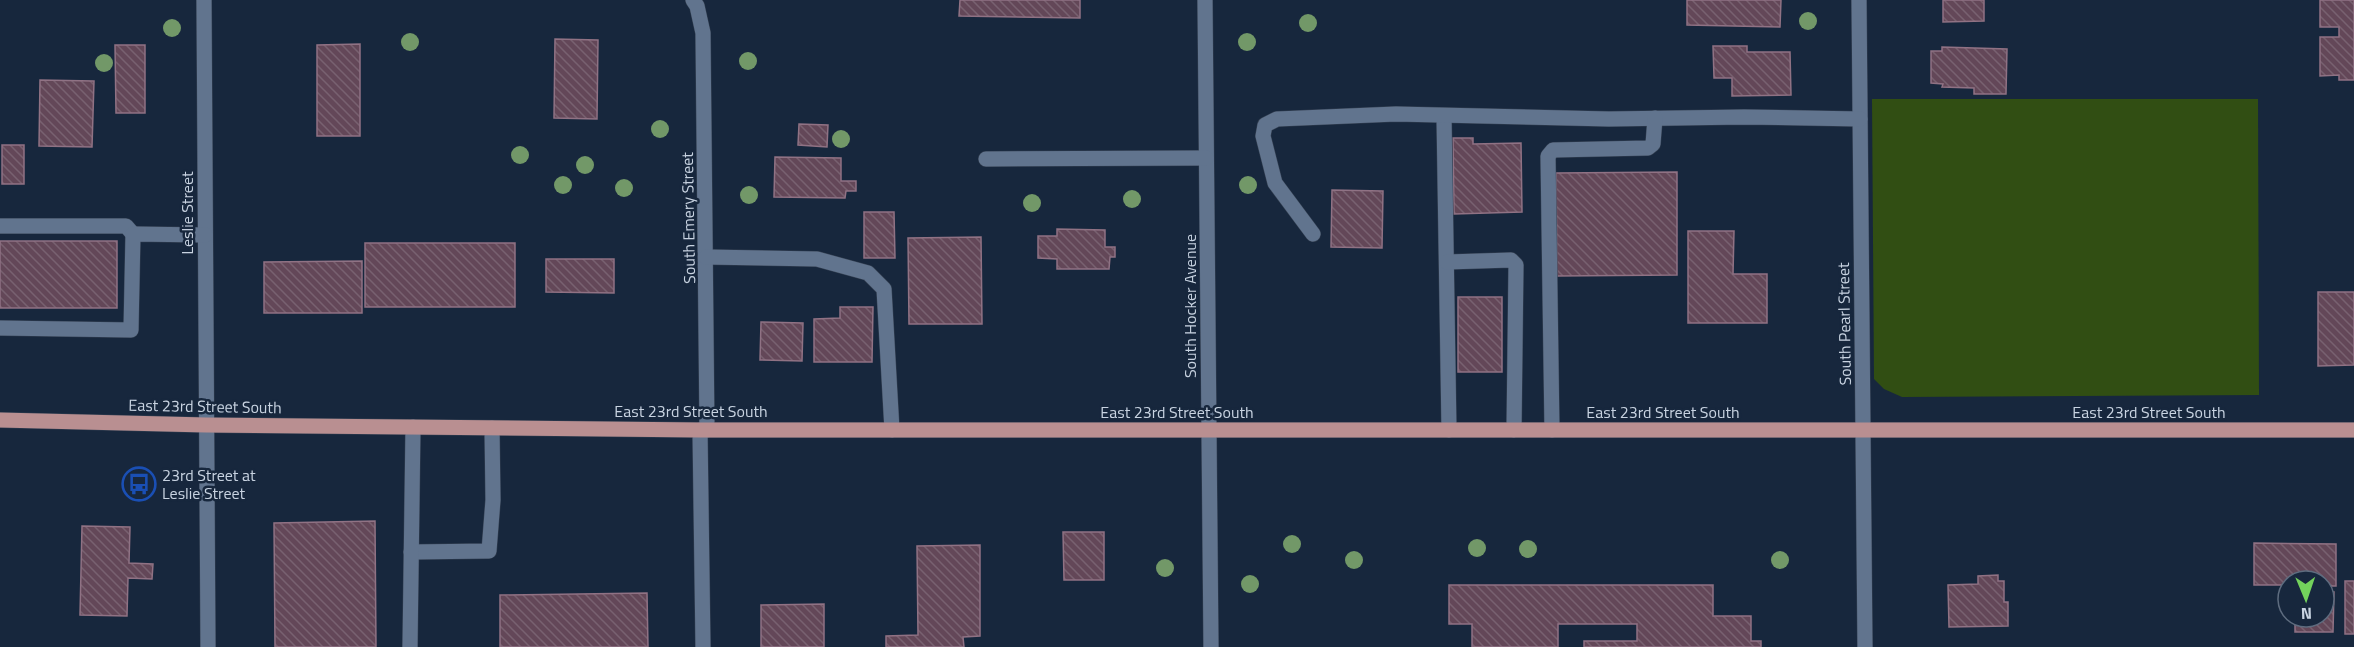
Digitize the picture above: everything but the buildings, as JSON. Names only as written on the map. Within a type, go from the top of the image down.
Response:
[{"type":"main road","name":"East 23rd Street South","points":[[0,420],[206,425],[704,430],[2354,430]]},
{"type":"street","name":"Leslie Street","points":[[204,0],[208,647]]},
{"type":"street","name":"South Hocker Avenue","points":[[1205,0],[1210,647]]},
{"type":"street","name":"South Pearl Street","points":[[1859,0],[1865,647]]},
{"type":"street","name":"South Emery Street","points":[[695,3],[703,33],[706,257],[703,647]]},
{"type":"street","points":[[1313,234],[1275,183],[1263,136],[1265,125],[1277,119],[1396,114],[1860,119]]},
{"type":"street","points":[[1444,116],[1449,430]]},
{"type":"street","points":[[1552,430],[1548,156],[1553,150],[1648,148],[1653,144],[1654,118]]},
{"type":"street","points":[[986,159],[1206,158]]},
{"type":"street","points":[[0,226],[126,226],[133,234],[131,330],[0,328]]},
{"type":"street","points":[[133,234],[205,235]]},
{"type":"street","points":[[706,257],[817,259],[867,273],[884,289],[892,430]]},
{"type":"street","points":[[1447,262],[1511,260],[1516,265],[1514,430]]},
{"type":"street","points":[[410,647],[413,427]]},
{"type":"street","points":[[411,552],[489,551],[493,500],[492,428]]},
{"type":"green space","points":[[1872,99],[2258,99],[2259,395],[1902,397],[1884,389],[1874,379]]},
{"type":"place","name":"23rd Street at Leslie Street","points":[[139,484]]}]
